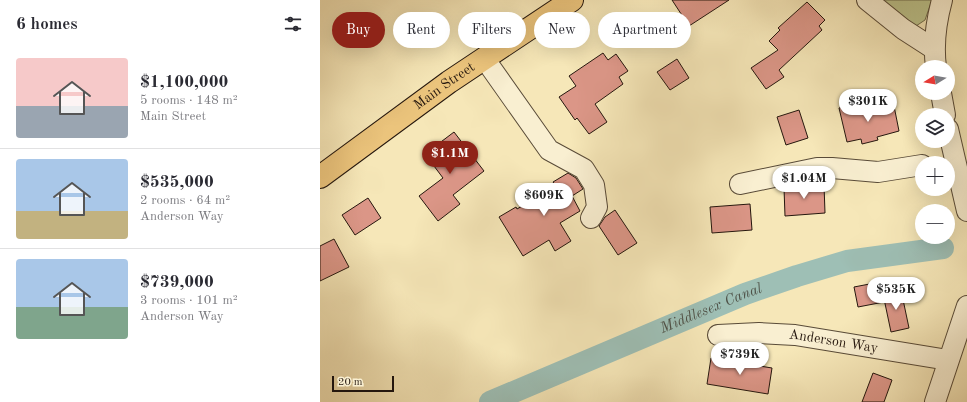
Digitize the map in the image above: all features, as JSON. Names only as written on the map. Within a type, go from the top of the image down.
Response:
[{"type":"main road","name":"Main Street","points":[[320,177],[484,58],[572,0]]},
{"type":"street","points":[[868,0],[935,58]]},
{"type":"street","points":[[935,58],[937,21],[942,0]]},
{"type":"street","points":[[484,58],[549,150],[584,169],[594,185],[596,207],[591,218]]},
{"type":"street","points":[[955,162],[967,211]]},
{"type":"street","points":[[740,184],[817,168],[878,172],[915,166]]},
{"type":"street","points":[[934,402],[956,354],[967,306]]},
{"type":"street","name":"Anderson Way","points":[[718,335],[759,333],[795,335],[956,354]]},
{"type":"green space","points":[[875,0],[932,0],[925,20],[916,26]]},
{"type":"building","points":[[672,0],[729,0],[691,25],[691,12],[680,12]]},
{"type":"building","points":[[807,2],[825,20],[819,26],[822,30],[779,70],[784,77],[766,89],[751,68],[778,50],[769,41],[780,30],[778,28]]},
{"type":"building","points":[[603,53],[608,60],[616,54],[628,71],[619,77],[623,84],[595,104],[607,122],[589,134],[577,118],[575,120],[559,97],[576,86],[569,76]]},
{"type":"building","points":[[677,59],[689,78],[670,90],[657,72]]},
{"type":"building","points":[[861,103],[863,109],[872,107],[873,111],[894,106],[899,131],[877,137],[878,140],[862,144],[861,139],[847,142],[839,108]]},
{"type":"building","points":[[799,110],[808,138],[786,145],[777,117]]},
{"type":"building","points":[[454,132],[484,171],[453,195],[460,204],[438,221],[419,196],[443,178],[425,154]]},
{"type":"building","points":[[568,173],[576,178],[583,189],[572,196],[580,211],[560,223],[571,241],[555,251],[549,240],[523,256],[499,217],[516,207],[517,209],[556,186],[553,182]]},
{"type":"building","points":[[824,185],[825,213],[785,216],[784,188]]},
{"type":"building","points":[[368,198],[381,218],[355,235],[342,215]]},
{"type":"building","points":[[750,204],[752,230],[712,233],[710,207]]},
{"type":"building","points":[[615,210],[637,243],[618,255],[599,226],[605,217]]},
{"type":"building","points":[[334,239],[349,267],[320,281],[320,246]]},
{"type":"building","points":[[880,282],[884,302],[858,307],[854,287]]},
{"type":"building","points":[[901,290],[909,328],[891,332],[883,294]]},
{"type":"building","points":[[711,358],[772,368],[768,394],[707,384]]},
{"type":"building","points":[[873,373],[892,380],[884,402],[862,402]]},
{"type":"waterway","name":"Middlesex Canal","points":[[490,402],[745,294],[797,276],[847,261],[943,248]]}]
